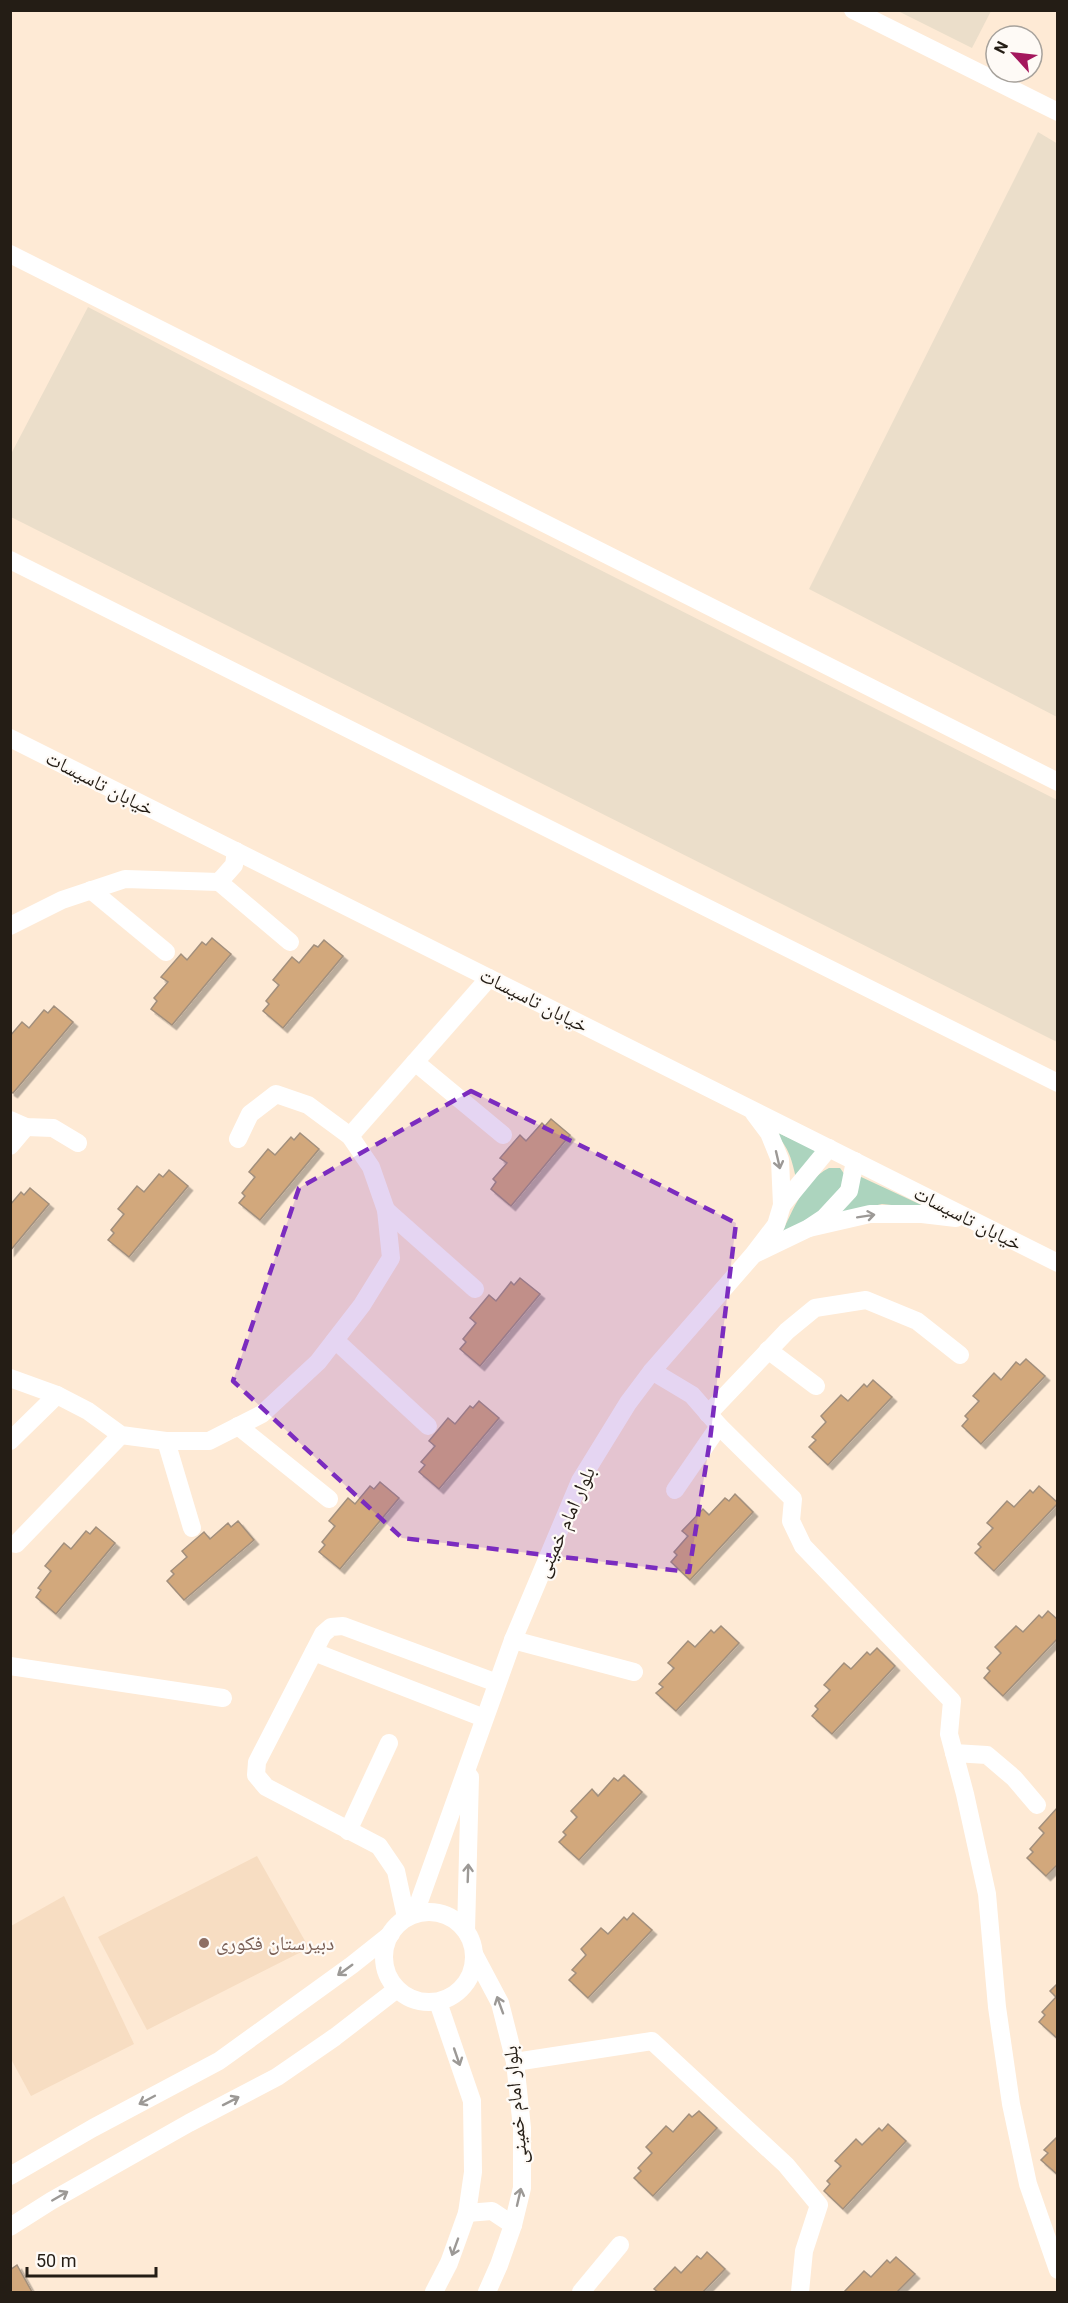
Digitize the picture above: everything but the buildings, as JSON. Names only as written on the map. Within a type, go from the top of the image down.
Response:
[{"type":"street","points":[[853,10],[1058,112]]},
{"type":"street","points":[[10,254],[1058,782]]},
{"type":"street","points":[[10,560],[1058,1083]]},
{"type":"street","name":"خیابان تاسیسات","points":[[10,738],[1058,1263]]},
{"type":"street","points":[[219,882],[234,865],[236,851]]},
{"type":"street","points":[[10,926],[62,900],[125,879],[219,882],[290,942]]},
{"type":"street","points":[[91,890],[166,952]]},
{"type":"street","points":[[350,1136],[489,978]]},
{"type":"street","points":[[415,1062],[503,1135]]},
{"type":"street","points":[[10,1378],[57,1395],[88,1412],[121,1435],[166,1441],[209,1441],[262,1414],[318,1362],[362,1305],[391,1258],[386,1210],[371,1167],[350,1136],[308,1105],[276,1094],[250,1114],[238,1139]]},
{"type":"street","points":[[751,1109],[769,1133],[780,1160],[782,1205]]},
{"type":"street","points":[[10,1146],[18,1123],[53,1128],[78,1143]]},
{"type":"street","points":[[782,1205],[829,1148]]},
{"type":"street","points":[[753,1255],[809,1228],[824,1218],[849,1191],[855,1161]]},
{"type":"street","name":"بلوار امام خمینی","points":[[410,1915],[470,1761],[513,1640],[580,1481],[628,1403],[652,1371],[753,1255],[776,1225],[782,1205]]},
{"type":"street","points":[[386,1210],[476,1289]]},
{"type":"street","points":[[809,1228],[870,1214],[944,1215],[980,1224]]},
{"type":"street","points":[[675,1490],[714,1420],[768,1350],[815,1308],[866,1300],[917,1321],[960,1355]]},
{"type":"street","points":[[335,1340],[428,1426]]},
{"type":"street","points":[[768,1350],[816,1386]]},
{"type":"street","points":[[652,1371],[692,1395],[793,1499],[791,1521],[803,1546],[952,1701],[949,1734],[987,1894],[997,2007],[1011,2104],[1028,2184],[1058,2270]]},
{"type":"street","points":[[10,1441],[57,1395]]},
{"type":"street","points":[[238,1426],[329,1499]]},
{"type":"street","points":[[16,1544],[121,1435]]},
{"type":"street","points":[[166,1441],[192,1528]]},
{"type":"street","points":[[410,1915],[396,1871],[379,1846],[266,1787],[256,1775],[257,1762],[323,1634],[331,1627],[343,1626],[497,1683]]},
{"type":"street","points":[[513,1640],[634,1672]]},
{"type":"street","points":[[314,1652],[484,1718]]},
{"type":"street","points":[[10,1666],[222,1698]]},
{"type":"street","points":[[348,1831],[389,1743]]},
{"type":"street","points":[[954,1753],[987,1755],[1014,1778],[1037,1804]]},
{"type":"street","name":"بلوار امام خمینی","points":[[466,1931],[470,1761]]},
{"type":"street","points":[[440,1913],[451,1917],[466,1931],[470,1936],[474,1966],[468,1980],[456,1995],[438,2002],[427,2003],[402,1995],[390,1981],[384,1962],[386,1943],[395,1927],[410,1915],[440,1913]]},
{"type":"street","points":[[10,2176],[93,2128],[219,2061],[391,1934]]},
{"type":"street","name":"بلوار امام خمینی","points":[[474,1954],[500,2003],[515,2062],[522,2128],[522,2188],[513,2225],[487,2292]]},
{"type":"street","points":[[10,2227],[179,2128],[277,2077],[335,2037],[397,1989]]},
{"type":"street","points":[[434,2292],[449,2263],[467,2213],[473,2172],[472,2101],[438,2002]]},
{"type":"street","points":[[515,2062],[652,2041],[786,2165],[819,2205],[804,2251],[800,2292]]},
{"type":"street","points":[[467,2213],[492,2211],[513,2225]]},
{"type":"street","points":[[581,2292],[620,2245]]},
{"type":"highlighted area","points":[[471,1091],[736,1223],[710,1440],[689,1572],[402,1538],[233,1381],[299,1188]]},
{"type":"shaded area","points":[[898,11],[991,11],[972,48]]},
{"type":"shaded area","points":[[1038,132],[1058,144],[1057,717],[809,589]]},
{"type":"shaded area","points":[[88,307],[368,453],[1057,800],[1057,1042],[11,517],[11,454]]},
{"type":"shaded area","name":"دبیرستان فکوری","points":[[257,1856],[309,1948],[147,2030],[98,1937]]},
{"type":"shaded area","points":[[64,1896],[134,2044],[31,2096],[11,2059],[11,1926]]},
{"type":"green space","points":[[772,1130],[817,1151],[796,1178],[788,1152]]},
{"type":"green space","points":[[829,1168],[840,1168],[845,1175],[842,1186],[817,1214],[777,1243],[804,1191],[819,1174]]},
{"type":"green space","points":[[859,1176],[930,1209],[882,1204],[838,1214],[853,1197]]},
{"type":"place","name":"دبیرستان فکوری","points":[[204,1943]]}]
